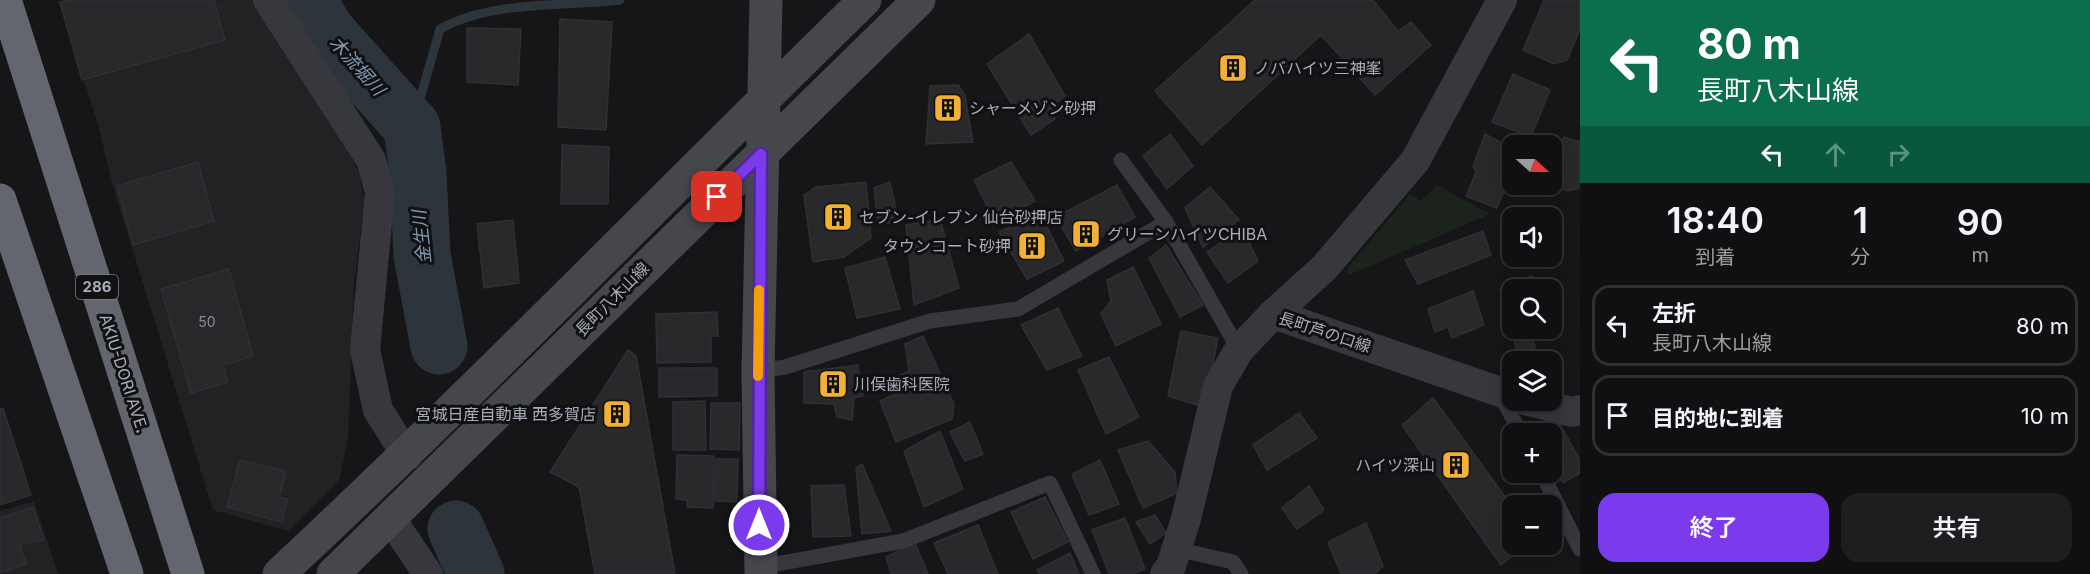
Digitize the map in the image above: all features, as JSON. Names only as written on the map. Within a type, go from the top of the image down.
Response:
[{"type":"highway","name":"AKIU-DORI AVE.","points":[[11,2],[188,574]]},
{"type":"highway","points":[[0,200],[127,574]]},
{"type":"street","points":[[268,0],[371,160],[380,192],[365,350],[378,410],[406,456]]},
{"type":"street","name":"長町八木山線","points":[[333,574],[919,0]]},
{"type":"street","points":[[1273,314],[1324,268],[1415,161],[1502,0]]},
{"type":"street","points":[[760,571],[758,371],[766,6]]},
{"type":"street","points":[[279,574],[406,456],[859,6]]},
{"type":"street","name":"長町芦の口線","points":[[1171,561],[1186,519],[1218,386],[1239,350],[1273,314],[1502,393]]},
{"type":"street","name":"長町芦の口線","points":[[1562,409],[1572,412],[1580,410]]},
{"type":"street","points":[[391,519],[428,574]]},
{"type":"lane","points":[[1121,160],[1166,222],[1239,350]]},
{"type":"lane","points":[[758,371],[785,367],[930,321],[1017,309],[1166,222]]},
{"type":"lane","points":[[760,571],[903,541],[1050,483],[1094,574]]},
{"type":"lane","points":[[1547,483],[1580,549]]},
{"type":"lane","points":[[1171,561],[1233,562],[1241,574]]},
{"type":"shaded area","points":[[256,0],[343,141],[359,174],[364,201],[354,286],[348,439],[339,480],[288,531],[213,510],[112,183],[98,124],[58,1]]},
{"type":"shaded area","points":[[1437,185],[1490,214],[1349,275],[1346,270],[1410,194],[1421,201]]},
{"type":"shaded area","points":[[34,501],[58,574],[0,574],[0,511]]},
{"type":"building","points":[[68,0],[214,0],[225,40],[82,80],[60,2]]},
{"type":"building","name":"ノバハイツ三神峯","points":[[1255,0],[1373,0],[1398,31],[1411,22],[1431,45],[1375,95],[1321,35],[1202,145],[1155,91]]},
{"type":"building","points":[[1544,0],[1580,0],[1580,29],[1567,60],[1554,64],[1523,50]]},
{"type":"building","points":[[560,19],[612,22],[606,130],[558,127]]},
{"type":"building","points":[[467,28],[521,29],[518,85],[467,82]]},
{"type":"building","points":[[1029,34],[1065,96],[1051,107],[1055,119],[1031,135],[987,64]]},
{"type":"building","points":[[1513,74],[1550,90],[1532,135],[1526,135],[1492,122]]},
{"type":"building","name":"シャーメゾン砂押","points":[[958,85],[965,95],[973,142],[926,144],[930,86]]},
{"type":"building","points":[[1170,134],[1193,166],[1167,189],[1143,156]]},
{"type":"building","points":[[1485,134],[1502,143],[1502,195],[1497,208],[1466,196],[1476,172],[1473,166]]},
{"type":"building","points":[[1564,137],[1580,142],[1580,188],[1568,191],[1562,189],[1562,141]]},
{"type":"building","points":[[562,145],[609,147],[608,204],[561,204]]},
{"type":"building","points":[[198,162],[214,221],[133,245],[117,186]]},
{"type":"building","name":"タウンコート砂押","points":[[1011,162],[1035,201],[995,222],[974,180]]},
{"type":"building","name":"セブン-イレブン 仙台砂押店","points":[[866,182],[871,238],[844,257],[813,262],[804,195],[816,187]]},
{"type":"building","points":[[890,182],[899,222],[878,224],[874,188]]},
{"type":"building","name":"グリーンハイツCHIBA","points":[[1117,185],[1135,217],[1076,251],[1056,217]]},
{"type":"building","points":[[1210,187],[1239,220],[1203,247],[1185,208]]},
{"type":"building","name":"タウンコート砂押","points":[[1040,213],[1064,261],[1027,279],[999,232]]},
{"type":"building","points":[[940,219],[959,288],[914,305],[906,225]]},
{"type":"building","points":[[513,220],[519,283],[484,288],[477,224]]},
{"type":"building","points":[[1242,228],[1258,261],[1228,283],[1207,252]]},
{"type":"building","points":[[1483,231],[1491,255],[1418,284],[1405,260]]},
{"type":"building","points":[[1166,245],[1203,305],[1180,317],[1149,258]]},
{"type":"building","points":[[885,257],[900,309],[857,318],[845,268]]},
{"type":"building","points":[[1133,267],[1161,324],[1116,346],[1101,314],[1111,301],[1107,280]]},
{"type":"building","points":[[229,269],[253,356],[223,365],[228,382],[191,393],[161,289]]},
{"type":"building","points":[[1473,291],[1484,325],[1452,338],[1448,327],[1435,332],[1428,309]]},
{"type":"building","points":[[1058,308],[1082,356],[1047,370],[1021,325]]},
{"type":"building","points":[[717,312],[718,336],[711,336],[711,362],[657,363],[656,314]]},
{"type":"building","points":[[1181,331],[1218,338],[1204,407],[1168,396]]},
{"type":"building","points":[[923,336],[954,404],[952,419],[896,442],[880,401],[896,394],[893,379],[909,371],[905,344]]},
{"type":"building","points":[[1514,339],[1534,339],[1535,348],[1517,351]]},
{"type":"building","name":"宮城日産自動車 西多賀店","points":[[628,350],[636,356],[675,574],[595,574],[579,487],[550,472]]},
{"type":"building","points":[[1109,357],[1139,417],[1106,434],[1078,370]]},
{"type":"building","name":"川俣歯科医院","points":[[858,365],[863,396],[854,398],[852,420],[837,417],[834,404],[804,403],[804,372]]},
{"type":"building","points":[[659,368],[717,368],[717,396],[659,397]]},
{"type":"building","name":"ハイツ深山","points":[[1433,398],[1504,495],[1502,495],[1502,555],[1513,555],[1501,565],[1402,425]]},
{"type":"building","points":[[705,401],[706,450],[673,450],[673,402]]},
{"type":"building","points":[[711,403],[740,403],[739,450],[710,449]]},
{"type":"building","points":[[3,408],[31,495],[0,505],[0,409]]},
{"type":"building","points":[[1299,413],[1317,438],[1267,470],[1253,445]]},
{"type":"building","points":[[970,422],[983,454],[965,461],[950,432]]},
{"type":"building","points":[[1562,428],[1580,460],[1580,473],[1563,483]]},
{"type":"building","points":[[940,431],[963,489],[924,507],[904,451]]},
{"type":"building","points":[[1148,441],[1175,472],[1177,493],[1143,508],[1118,450]]},
{"type":"building","points":[[677,455],[714,456],[713,508],[687,507],[687,500],[676,499]]},
{"type":"building","points":[[716,459],[738,459],[737,502],[715,501]]},
{"type":"building","points":[[240,460],[286,471],[279,497],[288,499],[282,522],[227,507]]},
{"type":"building","points":[[1100,460],[1119,504],[1089,515],[1072,474]]},
{"type":"building","points":[[862,464],[891,531],[862,534],[856,468]]},
{"type":"building","points":[[844,485],[851,536],[813,537],[811,486]]},
{"type":"building","points":[[1309,486],[1324,510],[1297,529],[1282,508]]},
{"type":"building","points":[[1045,497],[1068,542],[1033,559],[1011,512]]},
{"type":"building","points":[[33,507],[44,540],[20,544],[26,564],[0,573],[0,518]]},
{"type":"building","points":[[1155,515],[1166,533],[1150,544],[1136,522]]},
{"type":"building","points":[[1125,518],[1145,569],[1133,574],[1109,574],[1092,530]]},
{"type":"building","points":[[1366,523],[1383,566],[1375,574],[1341,574],[1328,542]]},
{"type":"building","points":[[978,525],[998,574],[948,574],[934,543]]},
{"type":"building","points":[[915,543],[928,574],[891,574],[886,557]]},
{"type":"building","points":[[1070,553],[1079,574],[1039,574],[1037,570]]},
{"type":"waterway","name":"金生川","points":[[308,0],[326,31],[412,127],[418,173],[422,255],[439,346]]},
{"type":"waterway","points":[[412,127],[440,29],[482,13],[504,9],[620,0]]},
{"type":"waterway","name":"金生川","points":[[456,529],[476,574]]},
{"type":"slow traffic","points":[[758,376],[759,290]]},
{"type":"place","name":"ノバハイツ三神峯","points":[[1233,68]]},
{"type":"place","name":"シャーメゾン砂押","points":[[948,108]]},
{"type":"place","name":"セブン-イレブン 仙台砂押店","points":[[838,217]]},
{"type":"place","name":"グリーンハイツCHIBA","points":[[1086,234]]},
{"type":"place","name":"タウンコート砂押","points":[[1032,246]]},
{"type":"place","name":"川俣歯科医院","points":[[833,384]]},
{"type":"place","name":"宮城日産自動車 西多賀店","points":[[617,414]]},
{"type":"place","name":"ハイツ深山","points":[[1456,465]]},
{"type":"route","points":[[717,197],[761,154],[758,371],[759,525]]},
{"type":"water label","name":"木流堀川","points":[[357,66]]}]
